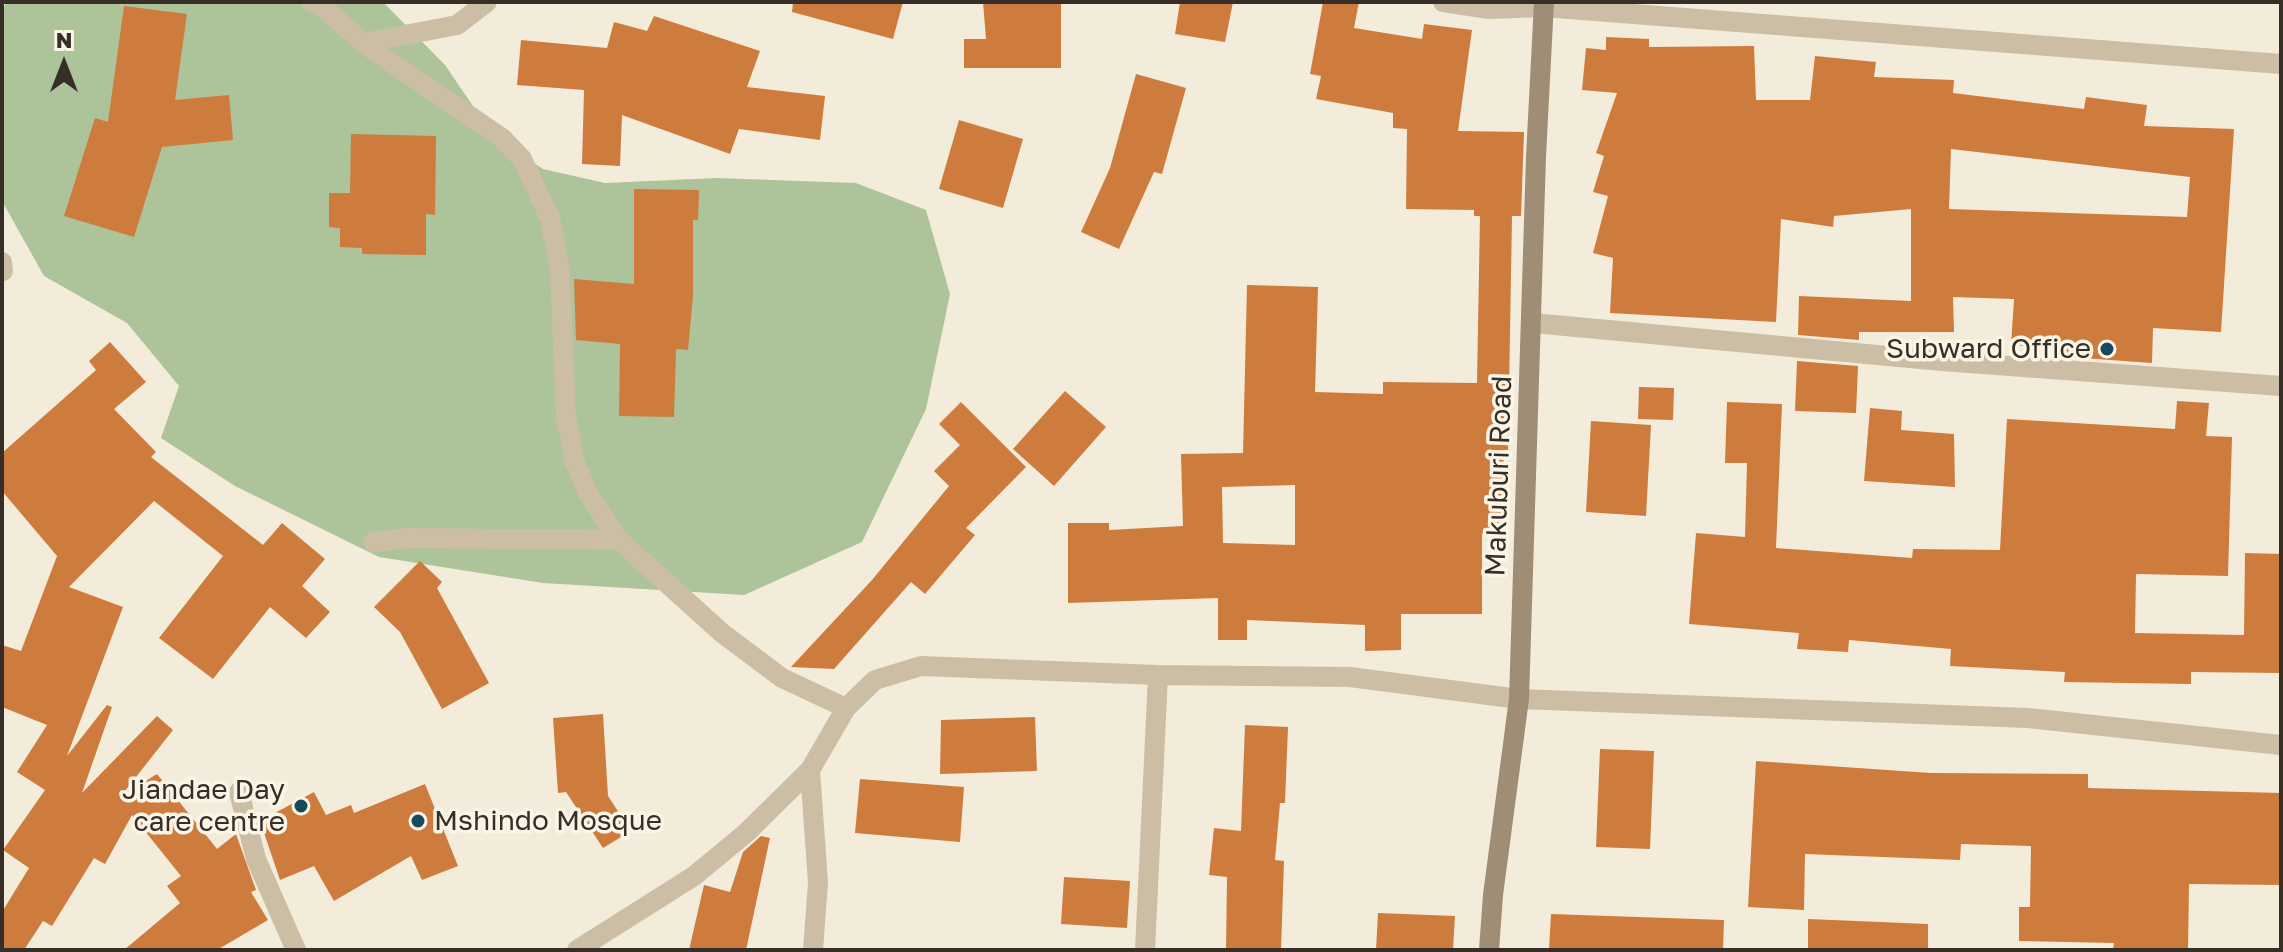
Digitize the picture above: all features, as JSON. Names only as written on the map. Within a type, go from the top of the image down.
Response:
[{"type":"street","points":[[311,2],[321,5],[363,43],[502,138],[522,159],[538,187],[550,218],[560,270],[566,418],[575,462],[588,493],[619,540],[722,633],[782,678],[846,708]]},
{"type":"street","points":[[363,43],[457,25],[487,2]]},
{"type":"street","points":[[1443,2],[1489,9],[1544,4],[2281,64]]},
{"type":"street","name":"Makuburi Road","points":[[1489,950],[1493,895],[1519,699],[1536,157],[1544,4]]},
{"type":"street","points":[[1533,323],[1958,362],[2281,386]]},
{"type":"street","points":[[374,542],[407,538],[619,540]]},
{"type":"street","points":[[577,950],[694,876],[746,833],[810,770],[846,708],[875,680],[921,666],[1158,675],[1350,677],[1519,699],[2028,718],[2281,745]]},
{"type":"street","points":[[1145,950],[1158,675]]},
{"type":"street","points":[[810,770],[818,883],[813,950]]},
{"type":"street","points":[[239,792],[256,859],[296,950]]},
{"type":"green space","points":[[6,2],[383,2],[445,65],[475,109],[507,145],[543,169],[605,183],[717,178],[856,183],[926,210],[950,294],[926,409],[862,542],[744,595],[543,583],[379,557],[235,486],[161,438],[179,386],[127,323],[44,276],[2,201],[2,13]]},
{"type":"building","points":[[793,2],[903,2],[893,39],[792,12]]},
{"type":"building","points":[[983,2],[1061,2],[1061,68],[964,68],[964,39],[986,39]]},
{"type":"building","points":[[1180,2],[1233,2],[1225,42],[1175,34]]},
{"type":"building","points":[[1323,2],[1359,2],[1354,28],[1422,39],[1424,24],[1472,30],[1458,131],[1524,132],[1521,216],[1512,216],[1508,450],[1504,450],[1500,535],[1482,534],[1482,614],[1401,614],[1401,650],[1365,651],[1365,625],[1247,620],[1247,640],[1218,640],[1218,598],[1068,603],[1068,523],[1109,523],[1109,530],[1183,526],[1181,454],[1243,453],[1247,285],[1318,287],[1315,392],[1383,394],[1383,382],[1477,383],[1480,216],[1474,216],[1474,210],[1406,209],[1407,129],[1393,128],[1393,113],[1316,99],[1321,76],[1310,74]],"holes":[[[1295,485],[1295,545],[1223,543],[1222,487]]]},
{"type":"building","points":[[124,6],[187,14],[175,100],[229,95],[233,140],[162,147],[134,237],[64,216],[95,118],[108,122]]},
{"type":"building","points":[[654,16],[760,51],[747,87],[825,96],[820,140],[739,129],[730,154],[622,115],[620,166],[582,164],[584,90],[517,85],[521,40],[607,48],[614,22],[647,31]]},
{"type":"building","points":[[1606,37],[1649,39],[1649,47],[1754,46],[1756,100],[1810,100],[1815,56],[1876,62],[1874,77],[1954,80],[1953,93],[2084,109],[2086,97],[2147,105],[2144,126],[2234,129],[2221,332],[2153,328],[2152,363],[2054,356],[2054,348],[2011,345],[2014,299],[1953,297],[1954,332],[1859,332],[1859,340],[1798,335],[1799,296],[1911,301],[1911,209],[1834,216],[1833,227],[1781,219],[1776,322],[1610,313],[1613,258],[1593,253],[1608,196],[1593,192],[1604,156],[1596,153],[1617,93],[1582,90],[1586,48],[1606,50]],"holes":[[[1951,149],[2190,177],[2187,217],[1949,209]]]},
{"type":"building","points":[[1136,74],[1186,88],[1162,174],[1154,172],[1119,249],[1081,232],[1110,168]]},
{"type":"building","points":[[959,120],[1023,139],[1003,208],[939,189]]},
{"type":"building","points":[[351,134],[436,136],[435,215],[426,214],[426,255],[362,254],[362,248],[340,247],[340,228],[329,227],[329,193],[350,193]]},
{"type":"building","points":[[634,189],[699,190],[698,220],[693,220],[693,296],[688,350],[676,349],[674,417],[619,416],[620,344],[576,340],[574,279],[634,284]]},
{"type":"building","points":[[110,342],[146,382],[114,409],[156,452],[151,457],[263,545],[282,523],[325,559],[302,586],[330,612],[306,638],[270,607],[213,679],[159,638],[223,556],[154,501],[69,587],[123,607],[67,756],[107,705],[112,707],[82,793],[157,716],[173,730],[121,796],[157,774],[217,849],[236,834],[256,890],[251,892],[268,920],[217,950],[124,950],[180,903],[167,886],[181,876],[132,815],[105,864],[94,858],[52,926],[43,921],[24,950],[2,950],[2,912],[29,868],[3,850],[45,790],[17,772],[47,725],[2,707],[2,645],[21,651],[57,556],[2,491],[2,453],[96,370],[89,361]]},
{"type":"building","points":[[1797,361],[1858,366],[1856,413],[1795,411]]},
{"type":"building","points":[[1639,387],[1674,388],[1673,420],[1638,419]]},
{"type":"building","points":[[1065,391],[1106,427],[1054,486],[1013,449]]},
{"type":"building","points":[[2177,401],[2209,403],[2206,436],[2232,437],[2228,576],[2136,574],[2135,633],[2244,635],[2245,553],[2281,554],[2281,673],[2191,672],[2191,684],[2064,682],[2065,672],[1950,666],[1951,649],[1849,640],[1848,652],[1797,649],[1799,633],[1689,624],[1696,533],[1745,537],[1747,463],[1725,463],[1727,402],[1782,404],[1776,548],[1912,558],[1913,549],[2000,550],[2007,419],[2175,429]]},
{"type":"building","points":[[961,402],[1026,467],[966,528],[975,535],[925,594],[911,582],[834,669],[791,667],[872,580],[949,486],[934,471],[960,445],[939,424]]},
{"type":"building","points":[[1870,408],[1902,411],[1901,430],[1954,434],[1955,487],[1864,481]]},
{"type":"building","points":[[1591,421],[1651,425],[1646,516],[1586,512]]},
{"type":"building","points":[[420,561],[442,582],[437,588],[489,683],[442,709],[400,632],[374,607]]},
{"type":"building","points":[[603,714],[608,796],[631,831],[603,848],[566,792],[558,793],[553,718]]},
{"type":"building","points":[[1035,717],[1037,771],[940,774],[941,720]]},
{"type":"building","points":[[1245,725],[1288,727],[1285,803],[1280,803],[1275,860],[1284,861],[1281,950],[1226,950],[1227,877],[1209,875],[1214,828],[1241,831]]},
{"type":"building","points":[[1600,749],[1654,751],[1650,849],[1596,847]]},
{"type":"building","points":[[1756,761],[1931,773],[2088,774],[2088,788],[2281,793],[2281,885],[2189,884],[2188,950],[2113,950],[2114,943],[2019,941],[2019,907],[2030,907],[2031,846],[1961,844],[1960,860],[1805,854],[1804,910],[1748,907]]},
{"type":"building","points":[[860,779],[964,787],[960,842],[855,833]]},
{"type":"building","points":[[425,784],[458,866],[422,880],[411,856],[334,901],[314,866],[280,880],[260,821],[314,792],[326,815],[351,805],[354,813]]},
{"type":"building","points":[[761,836],[770,838],[746,950],[689,950],[704,885],[730,892],[743,852]]},
{"type":"building","points":[[1064,877],[1130,881],[1127,928],[1061,924]]},
{"type":"building","points":[[1378,913],[1455,916],[1453,950],[1376,950]]},
{"type":"building","points":[[1551,914],[1724,920],[1723,950],[1549,950]]},
{"type":"building","points":[[1808,919],[1928,924],[1928,950],[1808,950]]},
{"type":"place","name":"Subward Office","points":[[2107,349]]},
{"type":"place","name":"Jiandae Day care centre","points":[[301,806]]},
{"type":"place","name":"Mshindo Mosque","points":[[418,821]]}]
